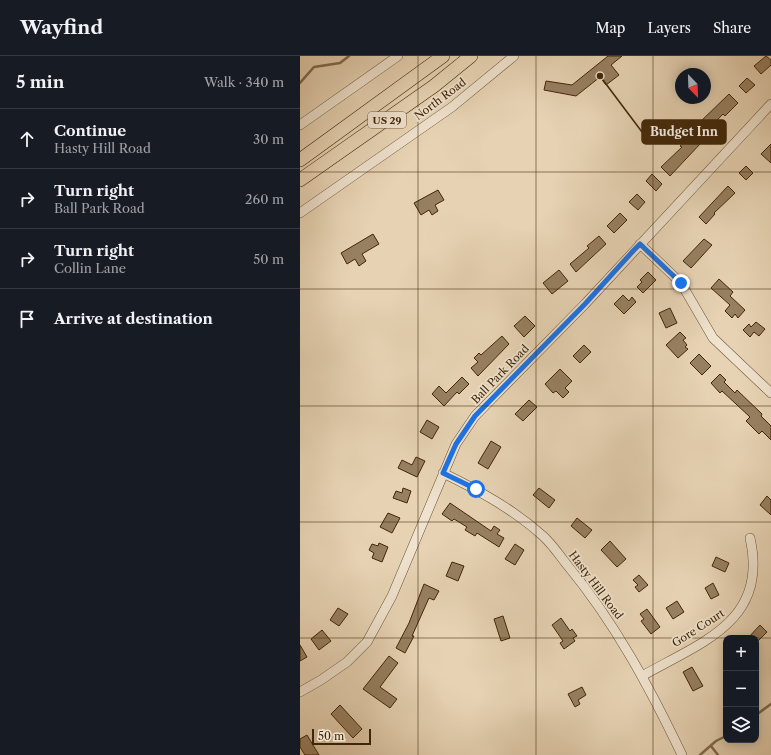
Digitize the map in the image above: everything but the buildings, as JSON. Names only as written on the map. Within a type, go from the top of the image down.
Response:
[{"type":"highway","name":"US 29","points":[[300,160],[443,56]]},
{"type":"highway","name":"US 29","points":[[300,180],[358,141],[471,56]]},
{"type":"street","points":[[300,125],[398,56]]},
{"type":"street","name":"North Road","points":[[300,213],[452,107],[514,56]]},
{"type":"street","name":"Ball Park Road","points":[[300,692],[348,662],[367,642],[392,596],[456,444],[475,416],[585,304],[771,104]]},
{"type":"street","points":[[640,244],[681,283],[713,338],[771,392]]},
{"type":"street","name":"Hasty Hill Road","points":[[443,473],[493,500],[543,536],[586,588],[642,676],[682,755]]},
{"type":"street","name":"Gore Court","points":[[642,676],[705,640],[734,618],[743,605],[750,590],[754,571],[754,555],[750,538]]},
{"type":"waterway","points":[[300,83],[314,67],[340,63],[349,56]]},
{"type":"waterway","points":[[759,713],[771,704]]},
{"type":"waterway","points":[[700,755],[716,741],[723,738]]},
{"type":"waterway","points":[[711,746],[718,755]]},
{"type":"place","name":"Budget Inn","points":[[600,76]]},
{"type":"route","points":[[476,489],[443,473],[456,444],[475,416],[585,304],[634,250],[640,244],[681,283]]}]
